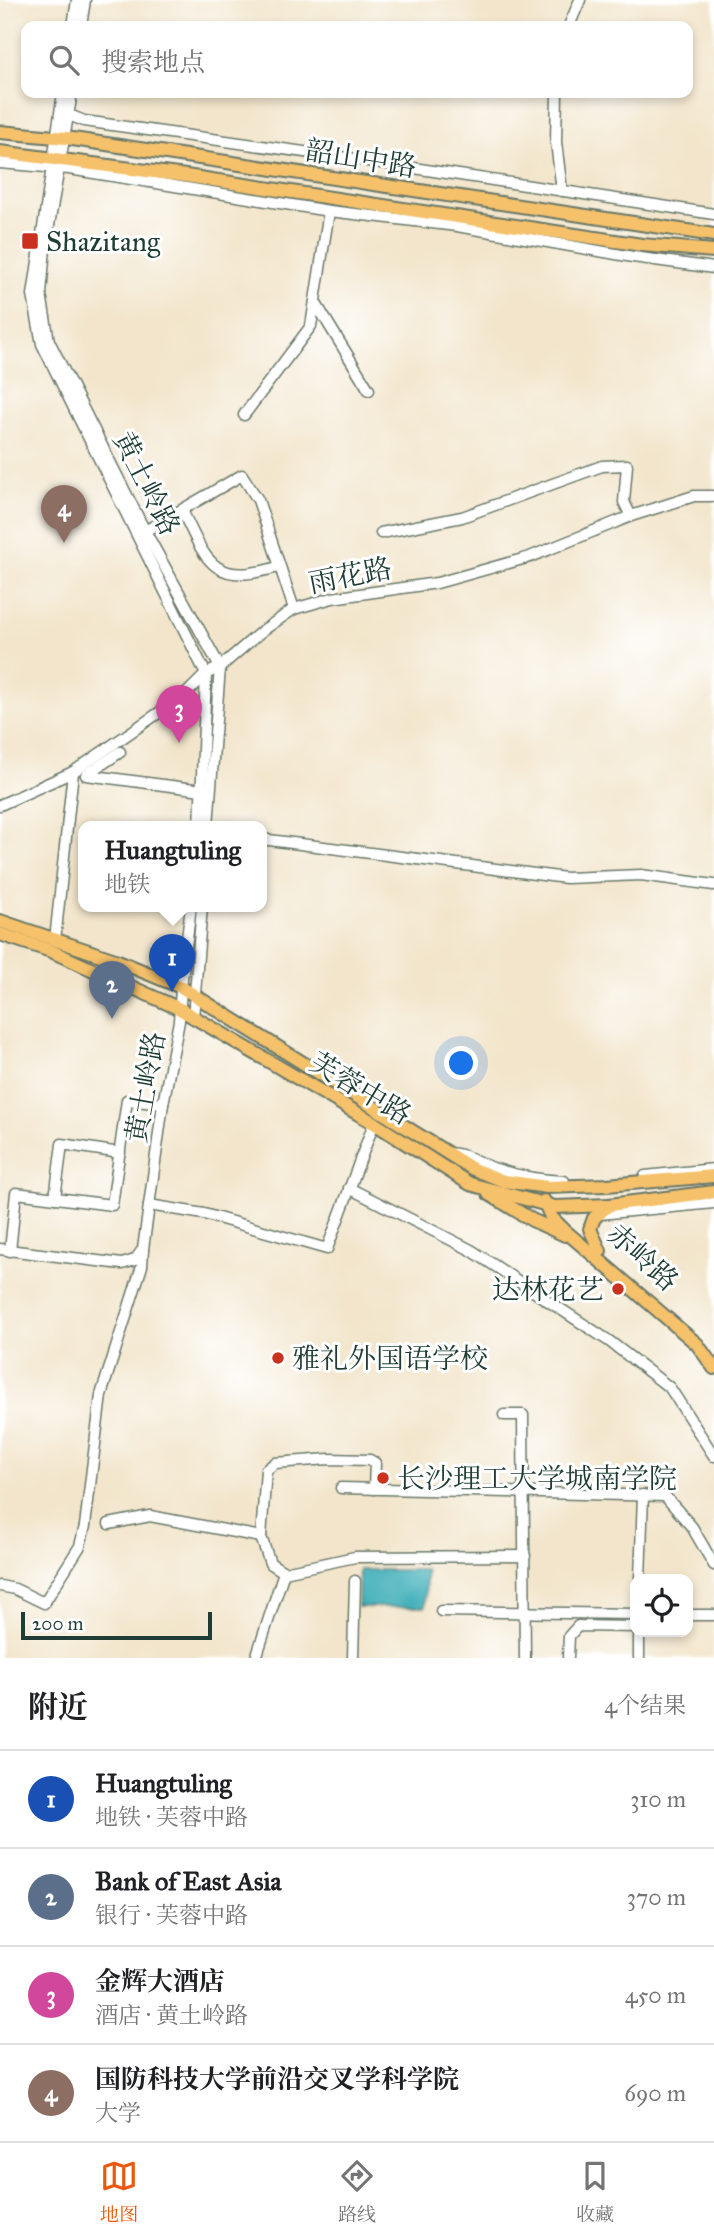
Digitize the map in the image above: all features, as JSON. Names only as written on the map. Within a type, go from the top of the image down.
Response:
[{"type":"main road","name":"韶山中路","points":[[0,132],[61,138],[714,235]]},
{"type":"main road","name":"韶山中路","points":[[0,152],[56,164],[186,176],[629,243],[714,251]]},
{"type":"main road","name":"芙蓉中路","points":[[0,921],[118,961],[181,987],[446,1153],[473,1169],[504,1181],[544,1187],[607,1185],[714,1175]]},
{"type":"main road","name":"芙蓉中路","points":[[0,934],[51,951],[180,1009],[374,1123],[470,1184],[550,1205],[609,1205],[714,1192]]},
{"type":"main road","name":"赤岭路","points":[[470,1184],[532,1220],[578,1241]]},
{"type":"main road","name":"赤岭路","points":[[544,1187],[551,1217],[697,1344],[714,1368]]},
{"type":"main road","name":"赤岭路","points":[[550,1205],[695,1335],[714,1358]]},
{"type":"main road","points":[[600,1251],[590,1229],[594,1218],[609,1205]]},
{"type":"street","points":[[74,21],[77,0]]},
{"type":"street","points":[[82,21],[85,0]]},
{"type":"street","points":[[571,21],[580,0]]},
{"type":"street","points":[[61,138],[63,98]]},
{"type":"street","points":[[56,164],[71,98]]},
{"type":"street","points":[[557,98],[556,142],[562,191]]},
{"type":"street","points":[[69,115],[84,121],[714,214]]},
{"type":"street","points":[[0,163],[56,164],[69,169],[329,211],[457,226],[633,257],[714,268]]},
{"type":"street","name":"黄土岭路","points":[[56,164],[41,295],[49,341],[145,531],[220,667]]},
{"type":"street","name":"黄土岭路","points":[[56,164],[33,295],[42,344],[206,674],[200,821]]},
{"type":"street","points":[[244,415],[311,326],[329,211]]},
{"type":"street","points":[[315,302],[369,390]]},
{"type":"street","points":[[381,533],[462,517],[602,466],[627,465],[624,502],[631,516]]},
{"type":"street","points":[[145,531],[242,475],[258,500],[294,609]]},
{"type":"street","name":"雨花路","points":[[0,806],[73,772],[186,694],[206,674],[220,667],[262,631],[294,609],[332,598],[437,583],[530,557],[631,516],[694,496],[714,496]]},
{"type":"street","points":[[182,510],[203,554],[212,565],[233,574],[257,574],[278,567]]},
{"type":"street","points":[[208,821],[220,667]]},
{"type":"street","points":[[186,694],[204,714]]},
{"type":"street","points":[[120,752],[86,775],[202,790]]},
{"type":"street","points":[[55,940],[73,772]]},
{"type":"street","points":[[267,840],[566,878],[641,875],[714,885]]},
{"type":"street","name":"黄土岭路","points":[[0,1586],[15,1589],[44,1603],[80,1546],[85,1527],[101,1395],[142,1266],[142,1249],[163,1104],[180,1009],[190,912]]},
{"type":"street","name":"黄土岭路","points":[[192,1017],[196,997],[202,912]]},
{"type":"street","points":[[142,1249],[135,1260],[122,1264],[5,1250],[16,1193],[112,1205],[127,1100],[163,1104]]},
{"type":"street","points":[[149,1205],[204,1214],[327,1249],[374,1123]]},
{"type":"street","points":[[55,1198],[62,1144],[120,1153]]},
{"type":"street","points":[[446,1153],[462,1153],[514,1175],[561,1181],[583,1182],[714,1169]]},
{"type":"street","points":[[349,1188],[471,1250],[609,1341],[670,1388],[714,1456]]},
{"type":"street","points":[[598,1214],[714,1203]]},
{"type":"street","points":[[504,1415],[523,1415],[525,1658]]},
{"type":"street","points":[[374,1489],[375,1463],[370,1460],[329,1459],[275,1463],[266,1470],[261,1537],[270,1563],[284,1572],[355,1557],[525,1556]]},
{"type":"street","points":[[341,1488],[664,1496],[692,1527],[714,1565]]},
{"type":"street","points":[[640,1574],[643,1495]]},
{"type":"street","points":[[109,1524],[150,1516],[261,1537]]},
{"type":"street","points":[[256,1658],[284,1572]]},
{"type":"street","points":[[353,1658],[355,1581]]},
{"type":"street","points":[[441,1611],[630,1614]]},
{"type":"street","points":[[693,1615],[714,1615]]},
{"type":"street","points":[[568,1658],[569,1636],[578,1626],[630,1627]]},
{"type":"street","points":[[639,1637],[639,1658]]},
{"type":"water","points":[[359,1570],[426,1570],[425,1607],[358,1607]]},
{"type":"place","name":"Shazitang","points":[[30,241]]},
{"type":"place","name":"国防科技大学前沿交叉学科学院","points":[[64,543]]},
{"type":"place","name":"金辉大酒店","points":[[179,743]]},
{"type":"place","name":"Huangtuling","points":[[172,992]]},
{"type":"place","name":"Bank of East Asia","points":[[112,1019]]},
{"type":"place","name":"达林花艺","points":[[618,1289]]},
{"type":"place","name":"雅礼外国语学校","points":[[278,1358]]},
{"type":"place","name":"长沙理工大学城南学院","points":[[383,1478]]}]
